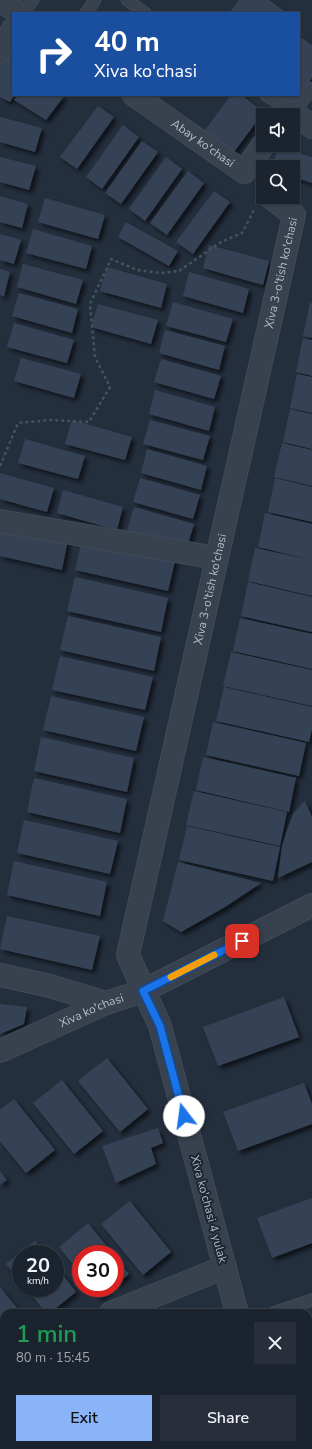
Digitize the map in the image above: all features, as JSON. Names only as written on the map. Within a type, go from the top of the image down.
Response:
[{"type":"street","points":[[0,0],[18,12]]},
{"type":"street","points":[[0,51],[12,31]]},
{"type":"street","name":"Abay ko'chasi","points":[[142,97],[244,172],[258,152]]},
{"type":"street","points":[[300,119],[312,127]]},
{"type":"street","name":"Xiva 3-o'tish ko'chasi","points":[[143,991],[128,955],[294,215],[268,204]]},
{"type":"street","points":[[0,521],[217,558]]},
{"type":"street","name":"Xiva ko'chasi","points":[[0,1051],[106,1003],[143,991],[312,905]]},
{"type":"street","points":[[0,975],[50,986],[106,1003]]},
{"type":"street","name":"Xiva ko'chasi 4 yulak","points":[[143,991],[160,1026],[237,1309]]},
{"type":"street","points":[[121,1309],[225,1267]]},
{"type":"lane","points":[[24,12],[33,0]]},
{"type":"lane","points":[[87,12],[95,0]]},
{"type":"lane","points":[[127,0],[144,12]]},
{"type":"lane","points":[[297,108],[312,88]]},
{"type":"lane","points":[[267,96],[284,108]]},
{"type":"lane","points":[[285,1309],[312,1300]]},
{"type":"path","points":[[0,466],[18,423],[50,420],[89,422],[110,387],[96,357],[90,304],[111,259],[137,270],[161,273],[179,271],[221,242],[242,233],[262,204]]},
{"type":"building","points":[[239,0],[269,0],[286,12],[230,12]]},
{"type":"building","points":[[300,37],[312,45],[312,78],[300,95]]},
{"type":"building","points":[[12,42],[12,96],[14,96],[10,102],[0,97],[0,63]]},
{"type":"building","points":[[17,96],[64,96],[46,120],[14,100]]},
{"type":"building","points":[[230,96],[242,96],[259,108],[256,108],[256,123],[228,160],[199,138]]},
{"type":"building","points":[[280,96],[299,96],[293,105]]},
{"type":"building","points":[[98,106],[114,117],[77,169],[60,157]]},
{"type":"building","points":[[0,117],[42,128],[35,152],[0,142]]},
{"type":"building","points":[[123,125],[139,137],[102,189],[86,177]]},
{"type":"building","points":[[142,141],[158,152],[121,204],[105,193]]},
{"type":"building","points":[[276,152],[295,152],[312,157],[312,183],[300,179],[300,160],[274,160]]},
{"type":"building","points":[[0,157],[36,166],[29,190],[0,182]]},
{"type":"building","points":[[166,157],[182,169],[145,221],[129,209]]},
{"type":"building","points":[[188,171],[204,183],[167,235],[150,223]]},
{"type":"building","points":[[214,191],[230,202],[193,254],[176,242]]},
{"type":"building","points":[[0,196],[28,204],[22,228],[0,222]]},
{"type":"building","points":[[45,198],[105,215],[98,239],[38,222]]},
{"type":"building","points":[[126,222],[178,251],[169,266],[118,237]]},
{"type":"building","points":[[33,229],[92,246],[86,269],[26,253]]},
{"type":"building","points":[[0,234],[21,240],[14,264],[0,260]]},
{"type":"building","points":[[209,245],[269,261],[263,285],[203,268]]},
{"type":"building","points":[[23,264],[83,280],[76,304],[17,287]]},
{"type":"building","points":[[107,267],[167,284],[161,308],[100,291]]},
{"type":"building","points":[[0,269],[10,272],[4,296],[0,295]]},
{"type":"building","points":[[189,272],[249,289],[243,313],[183,296]]},
{"type":"building","points":[[19,293],[78,309],[72,333],[12,316]]},
{"type":"building","points":[[173,302],[233,319],[226,342],[166,326]]},
{"type":"building","points":[[310,303],[312,303],[312,338],[303,336]]},
{"type":"building","points":[[98,304],[158,320],[151,344],[91,327]]},
{"type":"building","points":[[14,323],[74,340],[67,363],[7,347]]},
{"type":"building","points":[[165,330],[225,346],[219,370],[159,353]]},
{"type":"building","points":[[303,338],[312,340],[312,376],[296,372]]},
{"type":"building","points":[[21,358],[81,374],[74,398],[14,381]]},
{"type":"building","points":[[161,359],[221,376],[214,399],[154,382]]},
{"type":"building","points":[[297,374],[312,377],[312,413],[290,408]]},
{"type":"building","points":[[155,390],[215,407],[209,431],[149,414]]},
{"type":"building","points":[[290,409],[312,414],[312,449],[283,442]]},
{"type":"building","points":[[72,420],[132,437],[125,460],[65,444]]},
{"type":"building","points":[[150,420],[210,436],[203,460],[143,444]]},
{"type":"building","points":[[25,439],[85,456],[78,479],[18,463]]},
{"type":"building","points":[[282,443],[312,450],[312,486],[274,477]]},
{"type":"building","points":[[147,449],[207,466],[201,490],[141,473]]},
{"type":"building","points":[[0,473],[54,488],[47,512],[0,499]]},
{"type":"building","points":[[140,478],[200,495],[193,519],[133,502]]},
{"type":"building","points":[[275,478],[312,487],[312,522],[268,512]]},
{"type":"building","points":[[63,490],[123,507],[117,530],[57,513]]},
{"type":"building","points":[[134,507],[194,524],[187,548],[127,531]]},
{"type":"building","points":[[265,513],[312,524],[312,560],[258,547]]},
{"type":"building","points":[[0,525],[69,534],[62,570],[0,556]]},
{"type":"building","points":[[83,536],[176,557],[168,591],[75,570]]},
{"type":"building","points":[[255,548],[312,560],[312,596],[248,581]]},
{"type":"building","points":[[75,577],[168,598],[161,632],[67,611]]},
{"type":"building","points":[[248,582],[312,597],[312,632],[241,616]]},
{"type":"building","points":[[68,616],[161,637],[154,671],[60,650]]},
{"type":"building","points":[[240,618],[312,634],[312,669],[233,651]]},
{"type":"building","points":[[231,652],[312,670],[312,706],[223,686]]},
{"type":"building","points":[[60,656],[153,677],[145,710],[52,690]]},
{"type":"building","points":[[224,687],[312,707],[312,729],[309,742],[216,721]]},
{"type":"building","points":[[51,696],[144,717],[136,751],[43,730]]},
{"type":"building","points":[[213,722],[306,743],[299,776],[206,755]]},
{"type":"building","points":[[41,737],[134,758],[127,792],[34,771]]},
{"type":"building","points":[[203,757],[296,778],[289,812],[196,790]]},
{"type":"building","points":[[34,778],[127,799],[120,833],[27,812]]},
{"type":"building","points":[[194,791],[287,812],[280,846],[186,825]]},
{"type":"building","points":[[305,801],[312,817],[312,862],[278,878],[282,846],[288,827],[294,812]]},
{"type":"building","points":[[24,820],[118,841],[110,874],[17,853]]},
{"type":"building","points":[[187,826],[280,847],[273,881],[179,860]]},
{"type":"building","points":[[14,861],[107,882],[100,916],[7,895]]},
{"type":"building","points":[[178,862],[261,883],[225,907],[181,932],[163,921]]},
{"type":"building","points":[[7,916],[100,936],[92,970],[0,949]]},
{"type":"building","points":[[284,997],[299,1037],[218,1066],[203,1027]]},
{"type":"building","points":[[0,1004],[27,1007],[24,1024],[0,1034]]},
{"type":"building","points":[[107,1058],[148,1109],[120,1132],[78,1081]]},
{"type":"building","points":[[62,1080],[103,1131],[74,1154],[33,1103]]},
{"type":"building","points":[[304,1083],[312,1104],[312,1124],[238,1151],[223,1112]]},
{"type":"building","points":[[14,1099],[55,1150],[26,1173],[0,1141],[0,1110]]},
{"type":"building","points":[[158,1128],[163,1143],[151,1148],[156,1164],[116,1183],[102,1146]]},
{"type":"building","points":[[0,1171],[7,1180],[0,1185]]},
{"type":"building","points":[[312,1198],[312,1243],[272,1258],[257,1218]]},
{"type":"building","points":[[130,1201],[171,1252],[143,1275],[124,1252],[124,1245],[118,1245],[101,1224]]},
{"type":"building","points":[[88,1223],[106,1245],[72,1245],[72,1263],[64,1253],[64,1245],[61,1245]]},
{"type":"building","points":[[35,1241],[38,1245],[30,1245]]},
{"type":"building","points":[[12,1259],[12,1271],[6,1264]]},
{"type":"building","points":[[124,1268],[129,1274],[124,1278]]},
{"type":"building","points":[[64,1277],[72,1287],[72,1295],[55,1309],[43,1309],[33,1297],[64,1297]]},
{"type":"building","points":[[0,1287],[18,1309],[0,1309]]},
{"type":"slow traffic","points":[[171,977],[214,955]]},
{"type":"route","points":[[184,1116],[160,1026],[143,991],[242,941]]}]
